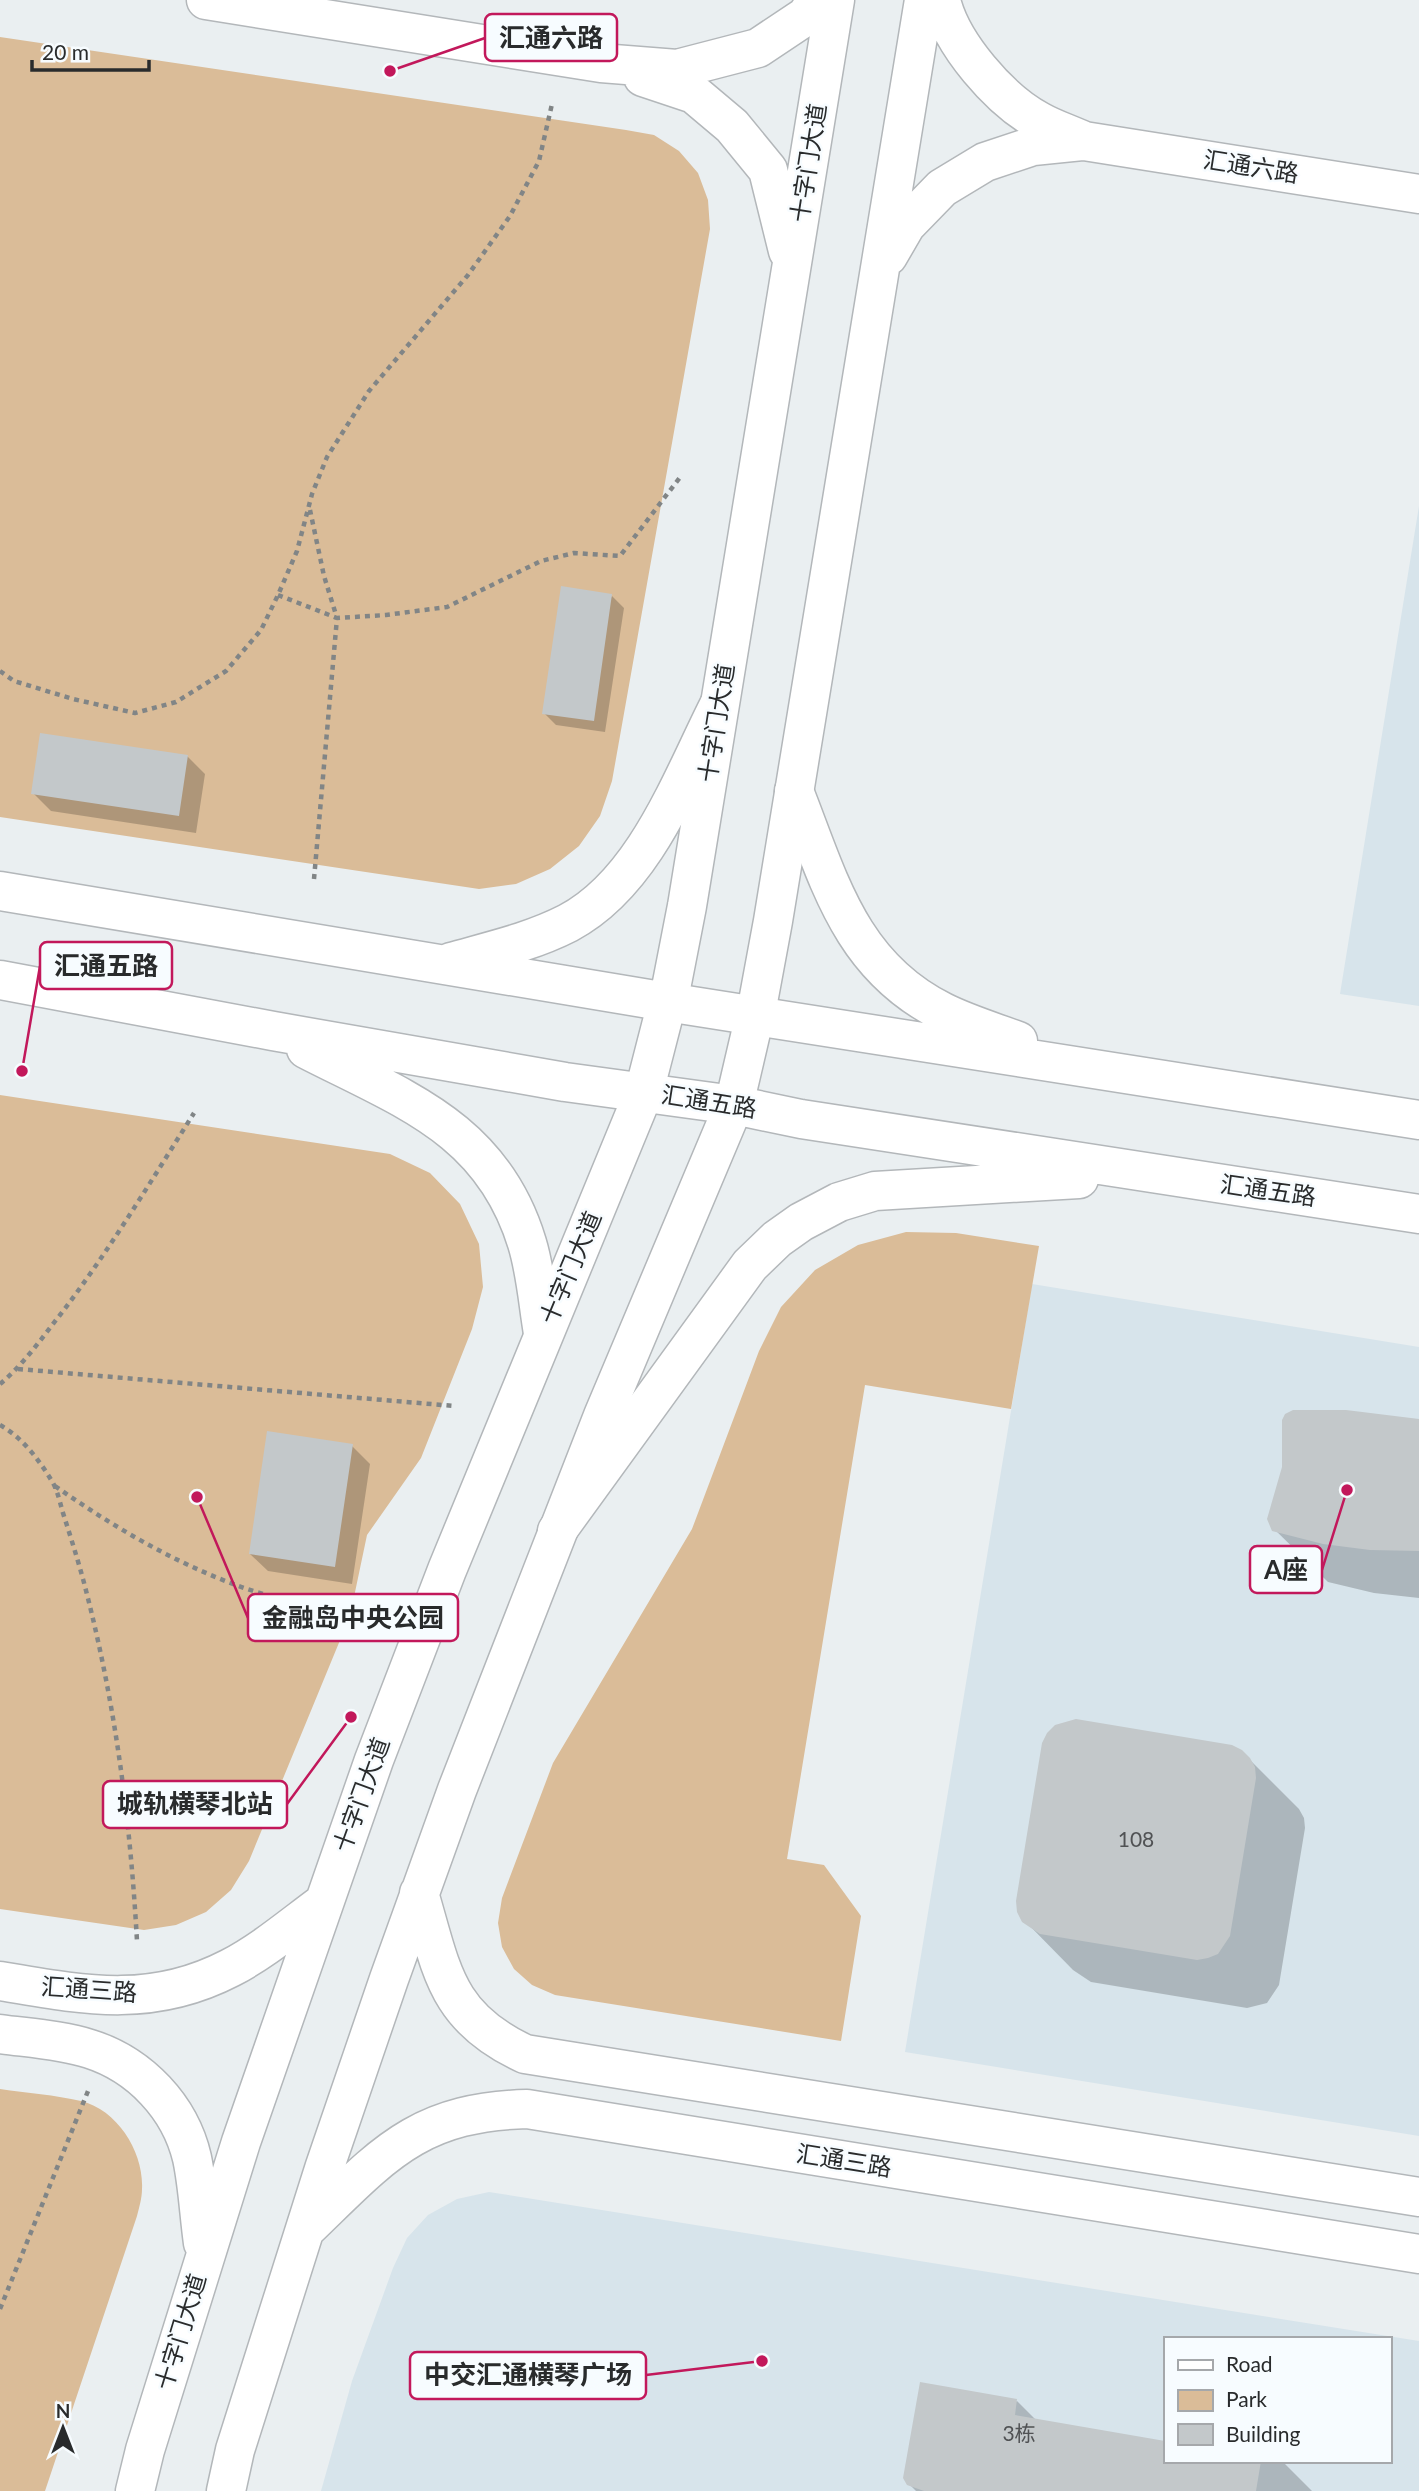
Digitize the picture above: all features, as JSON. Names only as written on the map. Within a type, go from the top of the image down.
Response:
[{"type":"street","points":[[206,0],[321,9],[601,63],[677,69],[758,48],[806,16],[817,0]]},
{"type":"street","name":"十字门大道","points":[[135,2491],[145,2449],[245,2130],[322,1904],[437,1596],[644,1092],[667,1002],[687,906],[835,0]]},
{"type":"street","points":[[226,2491],[235,2449],[305,2229],[419,1893],[557,1531],[734,1105],[755,1015],[794,791],[924,0]]},
{"type":"street","points":[[941,0],[964,51],[997,90],[1037,120],[1084,141]]},
{"type":"street","points":[[601,63],[694,94],[732,126],[768,170],[792,267]]},
{"type":"street","points":[[880,269],[906,225],[942,188],[985,162],[1033,146],[1084,141]]},
{"type":"street","name":"汇通六路","points":[[1084,141],[1419,194]]},
{"type":"street","points":[[440,965],[536,937],[570,922],[600,901],[626,876],[648,847],[719,705]]},
{"type":"street","points":[[794,791],[841,911],[884,970],[912,994],[944,1013],[1092,1070]]},
{"type":"street","points":[[0,891],[667,1002],[1419,1120]]},
{"type":"street","name":"汇通五路","points":[[0,980],[565,1082],[734,1105],[801,1119],[1419,1214]]},
{"type":"street","points":[[273,1031],[417,1107],[448,1126],[475,1151],[498,1179],[516,1212],[528,1246],[543,1333]]},
{"type":"street","points":[[557,1531],[750,1265],[777,1239],[801,1222],[839,1202],[875,1191],[1157,1175]]},
{"type":"street","points":[[419,1893],[444,1976],[454,1997],[485,2032],[525,2054],[1419,2197]]},
{"type":"street","name":"汇通三路","points":[[0,1981],[83,1995],[116,1997],[179,1988],[229,1968],[252,1955],[322,1904]]},
{"type":"street","points":[[0,2034],[88,2048],[112,2057],[151,2085],[171,2109],[192,2158],[205,2256]]},
{"type":"street","name":"汇通三路","points":[[305,2229],[381,2157],[407,2138],[465,2115],[527,2109],[1419,2254]]},
{"type":"path","points":[[0,671],[15,681],[73,699],[135,713],[176,702],[226,670],[261,630],[278,595],[298,551],[309,506],[327,457],[369,391],[468,275],[510,216],[539,161],[552,104]]},
{"type":"path","points":[[278,595],[337,618],[386,615],[447,607],[541,561],[575,553],[620,556],[681,476]]},
{"type":"path","points":[[309,506],[324,576],[337,618],[314,879]]},
{"type":"path","points":[[0,1384],[18,1369],[72,1299],[194,1113]]},
{"type":"path","points":[[18,1369],[454,1406]]},
{"type":"path","points":[[0,1425],[34,1454],[54,1486],[78,1559],[98,1634],[125,1786],[133,1862],[137,1941]]},
{"type":"path","points":[[54,1486],[145,1544],[194,1568],[297,1604],[361,1619]]},
{"type":"path","points":[[0,2309],[88,2091]]},
{"type":"shaded area","points":[[1419,506],[1419,1006],[1340,994]]},
{"type":"shaded area","points":[[1032,1284],[1419,1347],[1419,2136],[905,2052]]},
{"type":"shaded area","points":[[489,2192],[1419,2341],[1419,2491],[321,2491],[352,2381],[393,2268],[407,2238],[428,2215],[457,2199]]},
{"type":"green space","points":[[0,37],[654,135],[679,151],[698,173],[708,200],[710,229],[612,781],[600,816],[579,846],[550,869],[516,884],[479,889],[0,817]]},
{"type":"green space","points":[[0,1095],[390,1154],[430,1173],[460,1204],[479,1244],[483,1287],[472,1329],[421,1458],[367,1535],[350,1616],[249,1861],[231,1890],[206,1912],[176,1925],[144,1930],[0,1909]]},
{"type":"green space","points":[[906,1232],[956,1233],[1039,1246],[1011,1409],[865,1385],[787,1859],[824,1865],[861,1916],[841,2041],[555,1995],[532,1985],[514,1969],[502,1947],[498,1923],[502,1898],[553,1763],[692,1529],[759,1351],[781,1307],[815,1270],[858,1245]]},
{"type":"green space","points":[[0,2089],[81,2101],[106,2113],[126,2135],[139,2161],[141,2175],[142,2196],[137,2216],[45,2491],[0,2491]]},
{"type":"building","points":[[561,586],[612,594],[594,721],[542,714]]},
{"type":"building","points":[[40,733],[188,755],[179,816],[31,794]]},
{"type":"building","points":[[1293,1410],[1346,1410],[1419,1419],[1419,1551],[1370,1550],[1323,1544],[1272,1531],[1267,1519],[1282,1467],[1282,1420],[1285,1414]]},
{"type":"building","points":[[267,1431],[353,1444],[335,1567],[249,1554]]},
{"type":"building","points":[[1076,1719],[1232,1745],[1250,1758],[1255,1767],[1256,1778],[1230,1936],[1218,1954],[1197,1960],[1040,1934],[1022,1922],[1016,1901],[1042,1743],[1055,1725]]},
{"type":"building","points":[[920,2382],[1017,2399],[1015,2415],[1164,2441],[1164,2463],[1261,2463],[1256,2491],[924,2491],[907,2485],[903,2478]]},
{"type":"place","name":"汇通六路","points":[[390,71]]},
{"type":"place","name":"汇通五路","points":[[22,1071]]},
{"type":"place","name":"A座","points":[[1347,1490]]},
{"type":"place","name":"金融岛中央公园","points":[[197,1497]]},
{"type":"place","name":"城轨横琴北站","points":[[351,1717]]},
{"type":"place","name":"中交汇通横琴广场","points":[[762,2361]]}]
